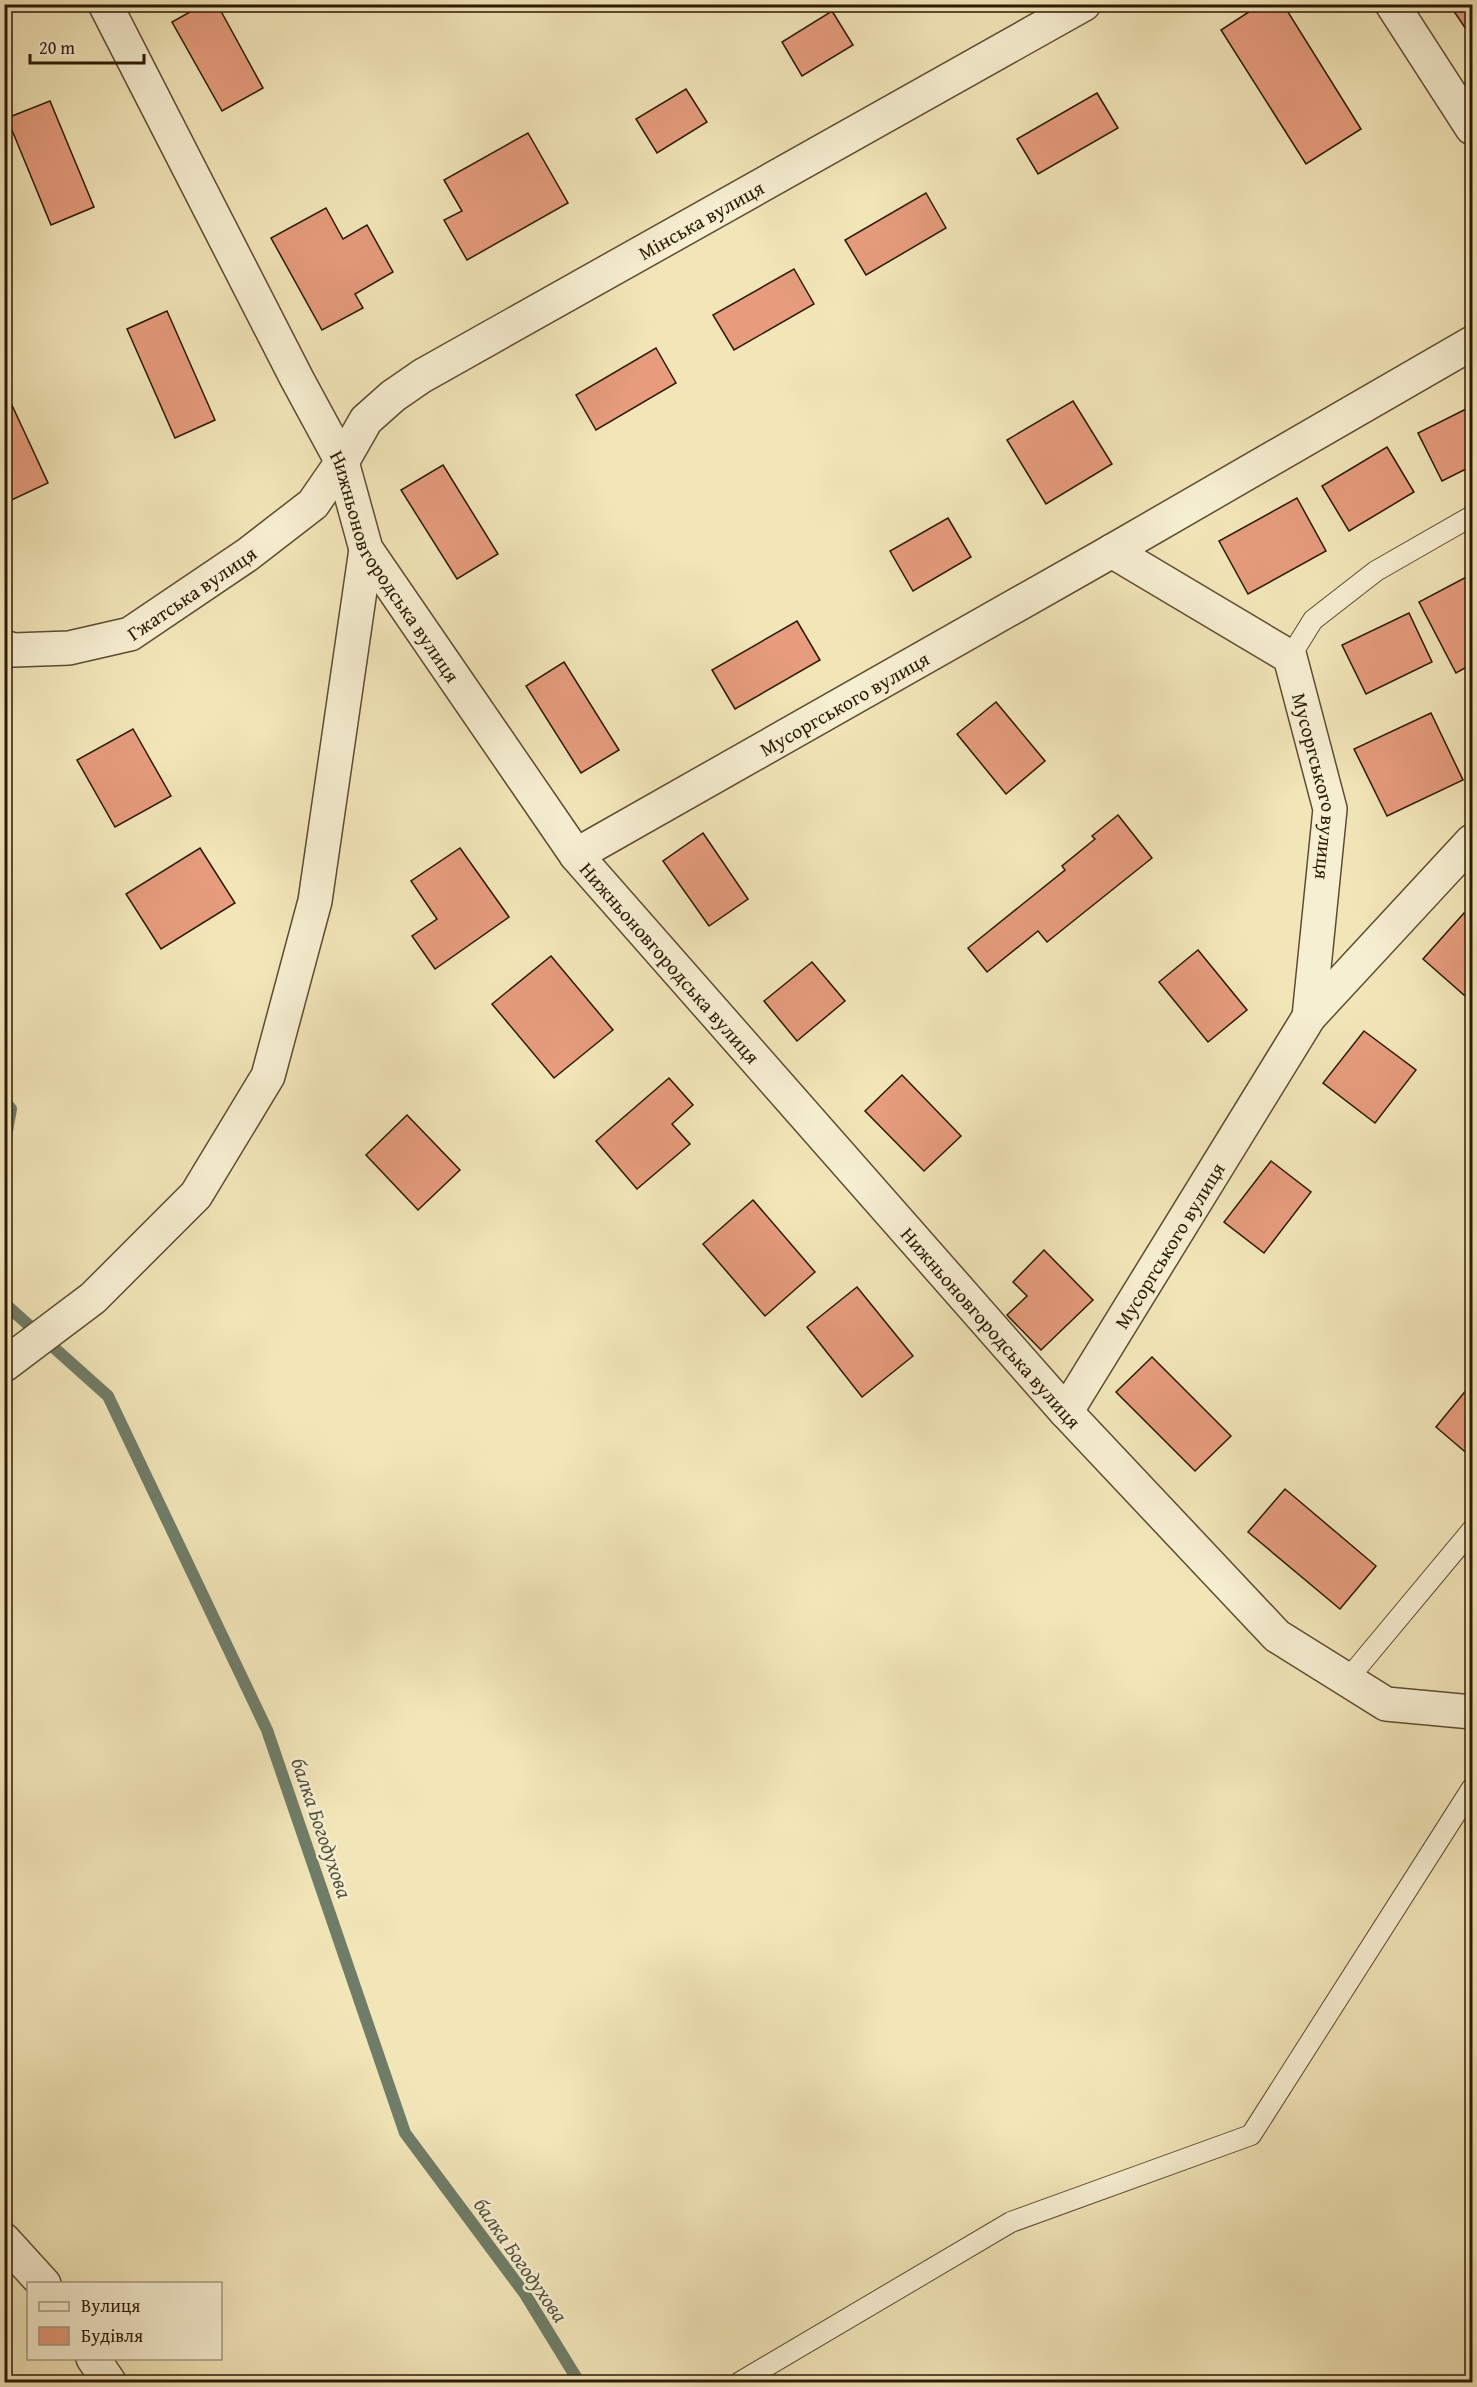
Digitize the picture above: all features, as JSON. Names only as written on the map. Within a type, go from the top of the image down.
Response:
[{"type":"street","name":"Мінська вулиця","points":[[342,462],[366,420],[393,396],[422,376],[1084,4]]},
{"type":"street","points":[[1392,4],[1473,128]]},
{"type":"street","name":"Нижньоновгородська вулиця","points":[[110,6],[297,379],[342,462],[366,549],[576,855],[1066,1412],[1278,1636],[1386,1704],[1473,1712]]},
{"type":"street","name":"Мусоргського вулиця","points":[[576,855],[1473,343]]},
{"type":"street","name":"Гжатська вулиця","points":[[4,647],[14,650],[69,648],[129,634],[247,555],[313,504],[342,462]]},
{"type":"street","points":[[4,1365],[93,1298],[196,1195],[268,1076],[315,901],[366,549]]},
{"type":"street","points":[[1112,551],[1290,657]]},
{"type":"street","name":"Мусоргського вулиця","points":[[1290,657],[1330,809],[1309,1017]]},
{"type":"street","name":"Мусоргського вулиця","points":[[1066,1412],[1309,1017],[1473,841]]},
{"type":"street","points":[[4,2240],[43,2282]]},
{"type":"street","points":[[94,2360],[109,2382]]},
{"type":"lane","points":[[1290,657],[1313,620],[1376,572],[1473,516]]},
{"type":"lane","points":[[1347,1680],[1473,1530]]},
{"type":"lane","points":[[740,2382],[1011,2222],[1251,2135],[1473,1788]]},
{"type":"building","points":[[204,4],[217,4],[263,88],[222,111],[172,22]]},
{"type":"building","points":[[1261,4],[1283,4],[1361,129],[1306,164],[1221,30]]},
{"type":"building","points":[[1449,4],[1472,4],[1472,38]]},
{"type":"building","points":[[832,11],[853,45],[802,76],[782,42]]},
{"type":"building","points":[[686,89],[707,122],[657,153],[636,119]]},
{"type":"building","points":[[1097,93],[1118,128],[1038,174],[1017,139]]},
{"type":"building","points":[[50,101],[94,207],[51,225],[7,118]]},
{"type":"building","points":[[528,133],[568,203],[467,260],[444,220],[462,211],[444,180]]},
{"type":"building","points":[[926,193],[946,228],[866,275],[845,240]]},
{"type":"building","points":[[326,208],[343,239],[367,225],[393,272],[355,294],[363,308],[322,330],[271,238]]},
{"type":"building","points":[[794,269],[814,304],[734,350],[713,315]]},
{"type":"building","points":[[167,311],[215,420],[175,438],[127,329]]},
{"type":"building","points":[[656,348],[676,383],[596,430],[576,395]]},
{"type":"building","points":[[4,388],[48,483],[5,503],[4,502]]},
{"type":"building","points":[[1073,401],[1112,464],[1046,504],[1007,440]]},
{"type":"building","points":[[1472,406],[1472,466],[1442,481],[1418,433]]},
{"type":"building","points":[[1387,447],[1414,492],[1349,531],[1322,486]]},
{"type":"building","points":[[443,465],[498,554],[457,579],[401,490]]},
{"type":"building","points":[[1297,498],[1326,551],[1248,594],[1219,541]]},
{"type":"building","points":[[948,518],[971,557],[913,591],[890,551]]},
{"type":"building","points":[[1472,574],[1472,664],[1456,673],[1419,602]]},
{"type":"building","points":[[1409,613],[1432,662],[1366,694],[1342,645]]},
{"type":"building","points":[[797,621],[820,660],[735,709],[712,670]]},
{"type":"building","points":[[564,662],[619,750],[581,773],[526,686]]},
{"type":"building","points":[[996,702],[1045,761],[1006,794],[957,734]]},
{"type":"building","points":[[1431,713],[1463,780],[1387,816],[1354,749]]},
{"type":"building","points":[[133,729],[171,796],[115,827],[77,760]]},
{"type":"building","points":[[1118,815],[1152,858],[1047,942],[1038,931],[987,972],[968,948],[1065,870],[1062,866],[1095,839],[1092,836]]},
{"type":"building","points":[[703,833],[748,899],[709,926],[663,861]]},
{"type":"building","points":[[200,848],[235,903],[161,949],[126,894]]},
{"type":"building","points":[[460,848],[509,917],[435,969],[412,936],[437,919],[411,881]]},
{"type":"building","points":[[1464,913],[1472,920],[1472,1002],[1423,959]]},
{"type":"building","points":[[1198,950],[1247,1010],[1208,1042],[1159,982]]},
{"type":"building","points":[[551,956],[613,1030],[554,1078],[492,1004]]},
{"type":"building","points":[[812,962],[845,1001],[797,1041],[764,1001]]},
{"type":"building","points":[[1364,1031],[1416,1070],[1375,1123],[1323,1083]]},
{"type":"building","points":[[902,1075],[961,1136],[924,1171],[865,1111]]},
{"type":"building","points":[[669,1078],[693,1105],[672,1124],[690,1144],[637,1189],[596,1141]]},
{"type":"building","points":[[407,1115],[460,1170],[418,1210],[366,1155]]},
{"type":"building","points":[[1271,1161],[1311,1192],[1264,1253],[1224,1222]]},
{"type":"building","points":[[753,1200],[815,1272],[765,1316],[703,1244]]},
{"type":"building","points":[[1044,1250],[1093,1300],[1041,1350],[1007,1315],[1027,1296],[1013,1282]]},
{"type":"building","points":[[857,1287],[913,1356],[862,1397],[807,1327]]},
{"type":"building","points":[[1152,1357],[1231,1436],[1195,1471],[1116,1392]]},
{"type":"building","points":[[1472,1383],[1472,1454],[1470,1456],[1436,1427]]},
{"type":"building","points":[[1285,1489],[1376,1566],[1340,1609],[1248,1532]]},
{"type":"waterway","name":"балка Богодухова","points":[[4,1100],[11,1109],[4,1147]]},
{"type":"waterway","name":"балка Богодухова","points":[[4,1303],[108,1396],[267,1730],[405,2133],[525,2294],[579,2382]]}]
